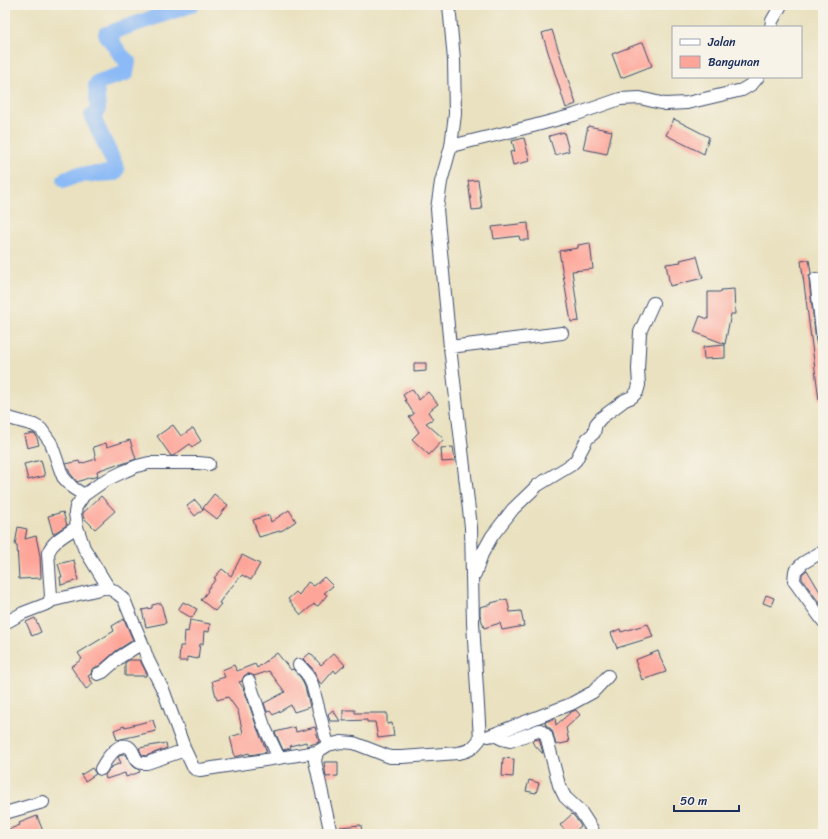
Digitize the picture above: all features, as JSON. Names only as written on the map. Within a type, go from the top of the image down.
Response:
[{"type":"street","points":[[449,5],[454,60],[455,114],[451,146],[441,182],[437,209],[450,347],[471,527],[473,623],[480,739]]},
{"type":"street","points":[[771,26],[772,21],[781,5]]},
{"type":"street","points":[[451,146],[568,117],[620,99],[640,98],[665,104],[687,103],[742,90],[752,84],[757,78]]},
{"type":"street","points":[[816,279],[823,340]]},
{"type":"street","points":[[473,581],[482,554],[492,536],[513,509],[538,485],[571,465],[576,460],[587,439],[594,433],[596,424],[601,418],[637,392],[639,385],[638,369],[640,332],[653,303]]},
{"type":"street","points":[[450,347],[562,333]]},
{"type":"street","points":[[5,417],[34,425],[41,429],[51,443],[63,477],[73,488],[84,495]]},
{"type":"street","points":[[209,464],[149,464],[137,466],[104,481],[84,495],[76,507],[75,513],[77,527],[84,548],[108,587],[124,599],[148,660],[164,692],[185,750],[195,769],[200,770],[317,752],[328,745],[341,742],[354,743],[390,757],[402,758],[467,751],[474,747],[480,739],[494,735],[571,704],[593,692],[608,676]]},
{"type":"street","points":[[50,601],[51,596],[48,553],[51,546],[77,527]]},
{"type":"street","points":[[823,551],[803,563],[795,571],[794,581],[823,621]]},
{"type":"street","points":[[5,623],[23,612],[46,605],[50,601],[108,587]]},
{"type":"street","points":[[98,674],[120,657],[142,643]]},
{"type":"street","points":[[299,665],[307,674],[312,684],[328,745]]},
{"type":"street","points":[[249,681],[264,726],[279,758]]},
{"type":"street","points":[[494,735],[510,741],[540,730],[546,735],[559,785],[565,796],[581,812],[594,834]]},
{"type":"street","points":[[101,769],[105,762],[117,749],[124,746],[131,748],[138,761],[142,763],[185,750]]},
{"type":"street","points":[[317,752],[315,761],[331,834]]},
{"type":"street","points":[[5,813],[43,802]]},
{"type":"building","points":[[552,30],[576,104],[566,108],[542,33]]},
{"type":"building","points":[[643,42],[652,66],[621,78],[612,54]]},
{"type":"building","points":[[674,119],[709,137],[704,154],[666,135]]},
{"type":"building","points":[[588,126],[612,131],[607,154],[583,149]]},
{"type":"building","points":[[564,132],[569,151],[555,155],[549,136]]},
{"type":"building","points":[[524,138],[530,161],[513,165],[510,152],[515,151],[512,141]]},
{"type":"building","points":[[478,180],[482,209],[472,210],[468,181]]},
{"type":"building","points":[[528,223],[529,240],[520,240],[519,236],[494,239],[492,227]]},
{"type":"building","points":[[590,243],[593,269],[572,271],[579,321],[571,322],[559,251],[578,248],[578,245]]},
{"type":"building","points":[[697,256],[703,278],[670,286],[666,264],[681,262],[680,260]]},
{"type":"building","points":[[809,260],[811,273],[809,280],[816,341],[817,345],[820,347],[823,367],[823,400],[819,400],[801,261]]},
{"type":"building","points":[[734,289],[735,314],[731,314],[725,344],[694,332],[700,316],[708,319],[708,292],[721,292],[721,290]]},
{"type":"building","points":[[725,345],[725,358],[704,359],[703,347]]},
{"type":"building","points":[[414,363],[426,363],[426,371],[414,372]]},
{"type":"building","points":[[412,389],[419,400],[428,392],[438,404],[428,412],[433,419],[426,423],[444,439],[429,455],[412,439],[419,432],[409,417],[414,414],[403,395]]},
{"type":"building","points":[[173,425],[181,436],[193,428],[201,441],[192,447],[190,444],[171,456],[157,436]]},
{"type":"building","points":[[33,433],[36,435],[39,445],[27,448],[24,435]]},
{"type":"building","points":[[130,440],[136,459],[97,471],[98,476],[77,482],[70,473],[66,464],[79,461],[80,464],[96,459],[93,447],[106,443],[107,447]]},
{"type":"building","points":[[453,447],[455,461],[442,462],[441,448]]},
{"type":"building","points":[[41,460],[45,476],[28,480],[24,464]]},
{"type":"building","points":[[214,494],[228,505],[217,519],[203,508]]},
{"type":"building","points":[[101,496],[115,511],[95,529],[83,517],[83,513]]},
{"type":"building","points":[[195,500],[203,509],[195,516],[187,506]]},
{"type":"building","points":[[289,510],[296,521],[283,530],[259,537],[253,520],[269,515],[271,522]]},
{"type":"building","points":[[63,512],[67,525],[53,534],[48,516]]},
{"type":"building","points":[[18,527],[27,529],[25,539],[36,536],[40,556],[41,578],[19,579],[17,546],[15,545]]},
{"type":"building","points":[[242,555],[260,564],[251,580],[242,575],[227,592],[219,603],[221,604],[215,611],[201,600],[216,579],[214,578],[222,569],[231,576]]},
{"type":"building","points":[[74,560],[78,580],[61,585],[60,577],[62,577],[58,564]]},
{"type":"building","points":[[807,570],[823,597],[823,608],[802,579],[802,574]]},
{"type":"building","points":[[324,577],[333,586],[324,593],[327,595],[318,606],[314,604],[301,615],[288,599],[296,592],[299,595],[308,582],[314,586]]},
{"type":"building","points":[[766,595],[774,598],[771,606],[763,603]]},
{"type":"building","points":[[507,599],[510,612],[521,611],[524,626],[502,630],[500,623],[484,628],[480,615],[480,607]]},
{"type":"building","points":[[183,602],[197,609],[192,618],[178,610]]},
{"type":"building","points":[[161,603],[166,623],[146,627],[142,610],[152,608],[152,605]]},
{"type":"building","points":[[35,618],[41,632],[32,636],[26,622]]},
{"type":"building","points":[[124,619],[133,640],[116,651],[99,666],[92,669],[91,674],[88,676],[93,684],[86,689],[71,667],[82,659],[78,653],[114,631],[112,626]]},
{"type":"building","points":[[190,620],[210,624],[209,632],[204,631],[203,644],[200,644],[198,659],[187,657],[187,661],[179,661],[180,646],[184,646],[185,631],[188,632]]},
{"type":"building","points":[[648,624],[653,637],[617,648],[611,633],[620,629],[621,632]]},
{"type":"building","points":[[658,651],[666,672],[642,680],[635,660]]},
{"type":"building","points":[[277,653],[291,670],[293,669],[301,678],[310,707],[294,712],[291,705],[273,715],[270,711],[267,712],[264,703],[285,692],[269,671],[254,676],[247,674],[244,676],[242,681],[239,682],[244,689],[267,752],[250,755],[249,753],[235,757],[230,737],[243,733],[238,711],[228,697],[217,700],[212,681],[225,677],[222,670],[234,665],[237,671],[255,664],[257,668]]},
{"type":"building","points":[[310,653],[321,665],[334,653],[345,665],[336,673],[334,670],[322,684],[319,682],[313,669],[303,659]]},
{"type":"building","points":[[129,660],[140,660],[146,672],[146,676],[125,676],[125,663]]},
{"type":"building","points":[[333,710],[340,721],[330,721],[328,714]]},
{"type":"building","points":[[343,710],[355,710],[355,713],[387,713],[387,724],[392,723],[394,736],[378,738],[375,722],[367,722],[367,720],[343,721]]},
{"type":"building","points":[[576,710],[580,715],[566,728],[569,742],[556,745],[553,733],[545,722],[555,718],[556,725],[571,712]]},
{"type":"building","points":[[153,720],[156,731],[117,740],[114,730],[124,726]]},
{"type":"building","points":[[295,727],[296,732],[315,727],[319,742],[307,746],[306,742],[290,746],[291,748],[283,750],[275,732]]},
{"type":"building","points":[[539,739],[543,753],[532,742]]},
{"type":"building","points":[[166,743],[167,748],[146,756],[142,755],[139,748]]},
{"type":"building","points":[[126,754],[131,765],[140,772],[126,777],[125,773],[106,779],[105,775],[111,767],[121,763],[118,757]]},
{"type":"building","points":[[503,758],[514,759],[513,777],[502,776]]},
{"type":"building","points":[[324,762],[338,762],[338,776],[326,777]]},
{"type":"building","points":[[92,768],[96,774],[85,781],[81,775]]},
{"type":"building","points":[[529,780],[539,783],[536,793],[526,791]]},
{"type":"building","points":[[572,814],[581,826],[572,834],[568,834],[560,825]]},
{"type":"building","points":[[37,816],[44,834],[5,834],[5,831],[20,825],[19,823]]},
{"type":"building","points":[[361,825],[362,834],[340,834],[340,827]]},
{"type":"waterway","points":[[65,180],[77,175],[115,173],[117,169],[92,116],[98,110],[96,86],[98,82],[126,73],[128,62],[106,34],[191,5]]}]
